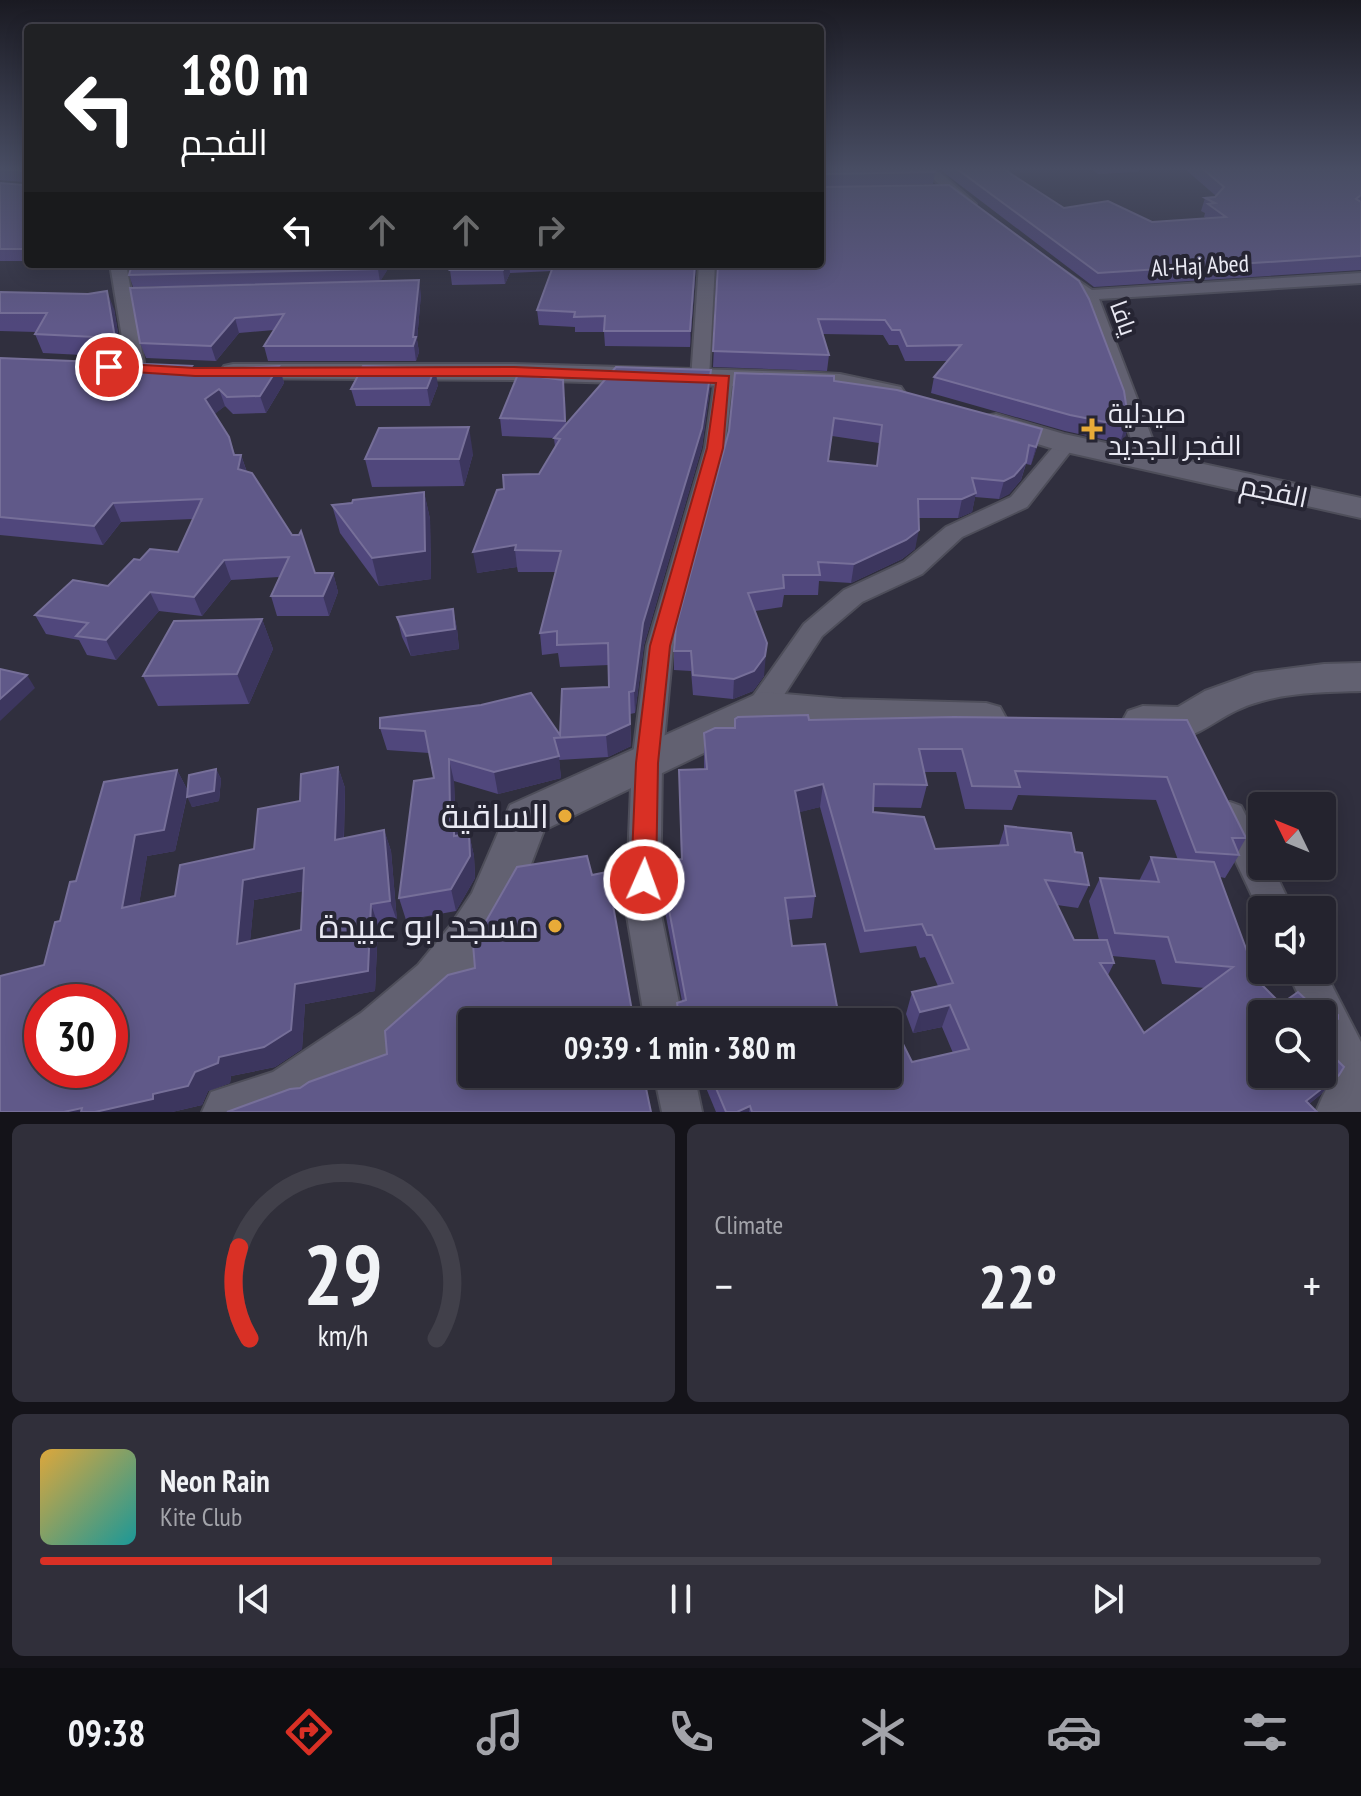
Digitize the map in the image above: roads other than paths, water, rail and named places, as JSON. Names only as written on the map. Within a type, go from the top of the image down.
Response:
[{"type":"main road","points":[[106,367],[147,369]]},
{"type":"main road","points":[[211,372],[514,372],[840,382],[920,401]]},
{"type":"main road","name":"الفجم","points":[[977,416],[1067,443],[1361,508]]},
{"type":"main road","points":[[1107,721],[1192,738],[1219,702],[1255,687],[1324,678],[1361,677]]},
{"type":"main road","points":[[231,1112],[286,1097],[380,1032],[436,983],[468,943],[491,906],[526,818],[761,707],[842,714],[1029,719]]},
{"type":"main road","points":[[1345,1112],[1361,1085]]},
{"type":"street","name":"يافا","points":[[1043,261],[1089,295],[1149,459]]},
{"type":"street","points":[[120,268],[132,295],[147,369]]},
{"type":"street","points":[[661,1008],[643,910],[647,763],[660,646],[715,448],[707,268]]},
{"type":"street","name":"Al-Haj Abed","points":[[1089,295],[1361,278]]},
{"type":"street","points":[[761,707],[813,630],[853,596],[913,568],[954,532],[1019,502],[1067,443]]},
{"type":"street","points":[[1220,795],[1269,896]]},
{"type":"street","points":[[1312,984],[1361,1085]]},
{"type":"street","points":[[677,1088],[682,1112]]},
{"type":"place","name":"صيدلية الفجر الجديد","points":[[1092,429]]},
{"type":"place","name":"الساقية","points":[[565,816]]},
{"type":"place","name":"مسجد ابو عبيدة","points":[[555,926]]}]
